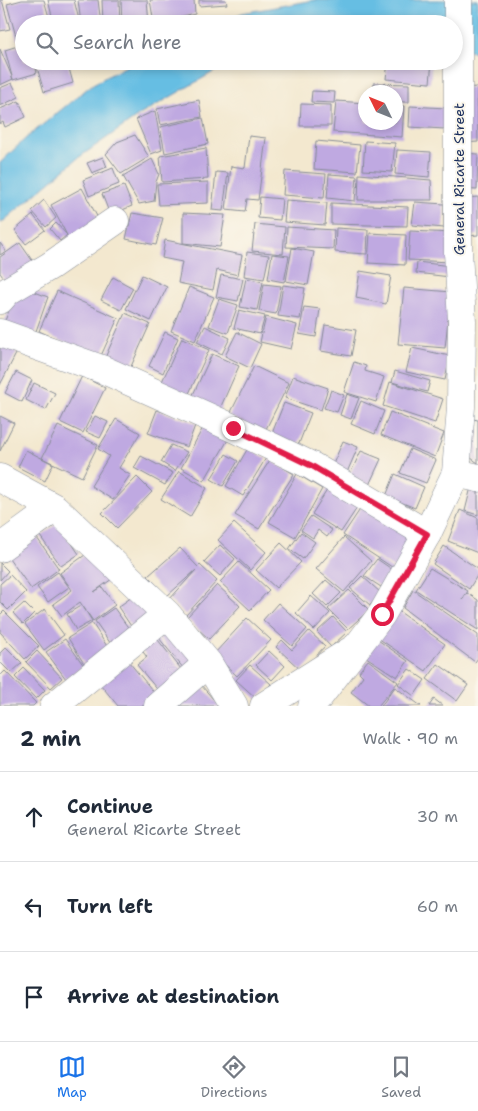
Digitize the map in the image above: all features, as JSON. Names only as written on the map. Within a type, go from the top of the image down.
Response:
[{"type":"street","name":"General Ricarte Street","points":[[458,0],[458,15]]},
{"type":"street","name":"General Ricarte Street","points":[[312,706],[382,614],[427,534],[467,475],[461,407],[462,321],[458,252],[459,70]]},
{"type":"street","points":[[0,300],[8,291],[50,266],[116,221]]},
{"type":"street","points":[[0,333],[104,370],[233,428],[312,466],[427,534]]},
{"type":"street","points":[[0,478],[55,508],[167,614],[208,663],[234,706]]},
{"type":"street","points":[[0,548],[55,508]]},
{"type":"street","points":[[54,706],[167,614]]},
{"type":"street","points":[[264,706],[355,648]]},
{"type":"street","points":[[158,706],[208,663]]},
{"type":"water","points":[[314,0],[478,0],[478,52],[463,50],[463,15],[237,15]]},
{"type":"water","points":[[119,70],[217,70],[141,114],[78,158],[0,224],[0,163],[25,139],[93,84]]},
{"type":"building","points":[[0,0],[2,0],[10,29],[0,31]]},
{"type":"building","points":[[22,0],[44,0],[48,15],[15,15],[15,33],[7,4]]},
{"type":"building","points":[[48,0],[74,0],[78,15],[52,15]]},
{"type":"building","points":[[78,0],[98,0],[100,15],[80,15]]},
{"type":"building","points":[[102,0],[119,0],[120,15],[103,15]]},
{"type":"building","points":[[121,0],[147,0],[148,15],[122,15]]},
{"type":"building","points":[[150,0],[194,0],[195,14],[152,15]]},
{"type":"building","points":[[199,0],[226,0],[227,4],[199,6]]},
{"type":"building","points":[[15,47],[15,70],[36,70],[37,73],[13,80],[5,50]]},
{"type":"building","points":[[0,49],[13,79],[0,85]]},
{"type":"building","points":[[38,70],[69,70],[73,83],[44,92]]},
{"type":"building","points":[[387,70],[431,70],[430,83],[386,79]]},
{"type":"building","points":[[12,83],[19,97],[0,106],[0,88]]},
{"type":"building","points":[[374,83],[409,84],[409,102],[403,102],[403,85],[374,85]]},
{"type":"building","points":[[477,87],[478,142],[463,143],[461,88]]},
{"type":"building","points":[[312,91],[335,92],[334,103],[311,102]]},
{"type":"building","points":[[199,100],[202,117],[160,125],[157,109]]},
{"type":"building","points":[[19,101],[26,117],[5,127],[3,122],[0,124],[0,109]]},
{"type":"building","points":[[336,101],[358,102],[358,130],[402,130],[402,137],[333,132]]},
{"type":"building","points":[[301,104],[331,105],[331,126],[300,126]]},
{"type":"building","points":[[410,106],[446,108],[445,129],[409,127]]},
{"type":"building","points":[[155,111],[162,150],[151,154],[136,119]]},
{"type":"building","points":[[203,118],[208,144],[165,153],[160,127]]},
{"type":"building","points":[[135,135],[149,157],[121,174],[106,154],[117,142]]},
{"type":"building","points":[[249,136],[266,138],[258,200],[247,199],[245,212],[226,210],[231,166],[245,168]]},
{"type":"building","points":[[316,141],[360,145],[357,172],[314,169]]},
{"type":"building","points":[[365,141],[395,143],[392,172],[363,170]]},
{"type":"building","points":[[206,148],[208,179],[162,182],[160,156]]},
{"type":"building","points":[[397,150],[431,152],[429,177],[395,174]]},
{"type":"building","points":[[463,153],[478,154],[477,190],[461,189]]},
{"type":"building","points":[[103,157],[107,167],[92,173],[87,163]]},
{"type":"building","points":[[152,159],[159,174],[154,201],[139,204],[123,176]]},
{"type":"building","points":[[113,168],[119,184],[89,196],[83,180]]},
{"type":"building","points":[[285,171],[326,174],[324,198],[283,195]]},
{"type":"building","points":[[216,172],[228,173],[223,211],[212,210]]},
{"type":"building","points":[[329,174],[357,176],[355,201],[327,198]]},
{"type":"building","points":[[359,174],[431,180],[432,200],[358,200]]},
{"type":"building","points":[[208,182],[208,203],[159,205],[157,184]]},
{"type":"building","points":[[124,186],[132,206],[110,215],[102,194]]},
{"type":"building","points":[[82,188],[101,224],[70,241],[51,205]]},
{"type":"building","points":[[260,197],[282,199],[280,220],[258,218]]},
{"type":"building","points":[[478,197],[478,235],[467,236],[465,198]]},
{"type":"building","points":[[44,200],[56,218],[46,227],[32,211]]},
{"type":"building","points":[[286,200],[327,203],[325,225],[284,222]]},
{"type":"building","points":[[415,202],[444,204],[444,228],[412,225]]},
{"type":"building","points":[[331,203],[408,207],[407,226],[331,224]]},
{"type":"building","points":[[132,213],[163,218],[156,245],[126,239]]},
{"type":"building","points":[[183,213],[225,215],[220,247],[183,243]]},
{"type":"building","points":[[33,215],[45,230],[26,244],[15,230]]},
{"type":"building","points":[[56,223],[67,235],[60,241],[50,229]]},
{"type":"building","points":[[255,224],[285,227],[283,254],[252,251]]},
{"type":"building","points":[[287,227],[334,230],[333,249],[286,247]]},
{"type":"building","points":[[336,228],[368,230],[367,254],[335,252]]},
{"type":"building","points":[[410,231],[453,233],[451,262],[408,260]]},
{"type":"building","points":[[370,233],[406,235],[405,265],[368,263]]},
{"type":"building","points":[[165,240],[242,255],[238,275],[217,270],[213,290],[178,283],[182,262],[162,258]]},
{"type":"building","points":[[0,243],[6,251],[0,255]]},
{"type":"building","points":[[20,243],[36,266],[9,285],[0,273],[0,257]]},
{"type":"building","points":[[292,248],[314,252],[308,285],[286,281]]},
{"type":"building","points":[[247,252],[269,255],[264,279],[244,276]]},
{"type":"building","points":[[272,254],[289,256],[284,282],[268,279]]},
{"type":"building","points":[[417,262],[451,266],[450,277],[416,273]]},
{"type":"building","points":[[360,271],[391,276],[386,304],[356,298]]},
{"type":"building","points":[[142,275],[167,287],[151,321],[126,309]]},
{"type":"building","points":[[221,275],[243,279],[238,301],[216,297]]},
{"type":"building","points":[[113,277],[133,288],[121,310],[101,300]]},
{"type":"building","points":[[246,278],[263,282],[257,310],[240,307]]},
{"type":"building","points":[[264,284],[281,286],[276,314],[259,311]]},
{"type":"building","points":[[283,285],[305,288],[300,319],[278,316]]},
{"type":"building","points":[[19,286],[48,297],[35,334],[4,323]]},
{"type":"building","points":[[189,287],[214,297],[195,341],[171,331]]},
{"type":"building","points":[[404,288],[451,292],[445,348],[398,344]]},
{"type":"building","points":[[57,291],[118,318],[100,358],[39,331]]},
{"type":"building","points":[[219,299],[238,305],[228,333],[209,326]]},
{"type":"building","points":[[304,307],[320,309],[316,337],[299,334]]},
{"type":"building","points":[[239,310],[265,316],[260,334],[234,328]]},
{"type":"building","points":[[125,313],[150,324],[129,371],[104,360]]},
{"type":"building","points":[[266,317],[297,325],[291,349],[260,342]]},
{"type":"building","points":[[325,325],[356,330],[351,356],[321,351]]},
{"type":"building","points":[[205,326],[230,338],[222,354],[197,342]]},
{"type":"building","points":[[165,332],[178,338],[163,373],[149,366]]},
{"type":"building","points":[[237,332],[261,344],[250,368],[225,356]]},
{"type":"building","points":[[182,338],[209,350],[186,400],[159,388]]},
{"type":"building","points":[[0,343],[17,352],[0,385]]},
{"type":"building","points":[[412,348],[450,356],[445,380],[406,372]]},
{"type":"building","points":[[212,354],[239,366],[218,413],[190,401]]},
{"type":"building","points":[[354,362],[366,366],[365,371],[384,377],[376,402],[344,392]]},
{"type":"building","points":[[254,366],[289,383],[264,433],[229,416]]},
{"type":"building","points":[[395,371],[430,381],[427,392],[392,382]]},
{"type":"building","points":[[16,372],[32,380],[22,402],[5,393]]},
{"type":"building","points":[[82,376],[105,388],[83,433],[60,422]]},
{"type":"building","points":[[293,376],[328,388],[321,410],[285,398]]},
{"type":"building","points":[[390,382],[443,399],[435,423],[383,406]]},
{"type":"building","points":[[34,383],[55,393],[46,410],[26,400]]},
{"type":"building","points":[[331,390],[344,395],[337,412],[324,408]]},
{"type":"building","points":[[347,394],[359,398],[351,419],[340,415]]},
{"type":"building","points":[[361,401],[384,411],[375,434],[351,424]]},
{"type":"building","points":[[284,403],[311,413],[296,451],[269,441]]},
{"type":"building","points":[[157,410],[196,423],[187,447],[148,433]]},
{"type":"building","points":[[390,412],[444,433],[435,457],[381,435]]},
{"type":"building","points":[[0,416],[14,423],[0,451]]},
{"type":"building","points":[[95,416],[108,422],[100,438],[86,432]]},
{"type":"building","points":[[116,419],[140,433],[119,468],[130,475],[113,500],[91,486],[109,456],[98,449]]},
{"type":"building","points":[[473,419],[478,420],[478,463],[467,455]]},
{"type":"building","points":[[205,424],[229,438],[204,481],[181,468]]},
{"type":"building","points":[[58,426],[98,445],[82,477],[42,458]]},
{"type":"building","points":[[343,441],[358,447],[345,477],[330,471]]},
{"type":"building","points":[[171,445],[187,452],[175,471],[161,462]]},
{"type":"building","points":[[248,448],[266,458],[243,496],[226,486]]},
{"type":"building","points":[[410,449],[436,460],[426,483],[400,473]]},
{"type":"building","points":[[26,450],[53,464],[45,481],[18,467]]},
{"type":"building","points":[[361,451],[381,459],[369,485],[349,476]]},
{"type":"building","points":[[226,454],[238,461],[223,486],[211,479]]},
{"type":"building","points":[[141,456],[173,473],[165,485],[134,468]]},
{"type":"building","points":[[270,460],[294,474],[259,529],[235,515]]},
{"type":"building","points":[[179,471],[207,488],[190,517],[161,499]]},
{"type":"building","points":[[297,474],[322,489],[295,537],[269,522]]},
{"type":"building","points":[[395,474],[424,487],[415,508],[386,496]]},
{"type":"building","points":[[137,477],[152,492],[117,528],[102,513]]},
{"type":"building","points":[[472,483],[478,485],[478,515],[465,511]]},
{"type":"building","points":[[329,487],[359,505],[341,532],[312,514]]},
{"type":"building","points":[[363,505],[408,528],[410,542],[395,569],[343,535]]},
{"type":"building","points":[[460,510],[478,518],[478,553],[448,541]]},
{"type":"building","points":[[311,516],[332,530],[327,537],[318,530],[313,538],[301,530]]},
{"type":"building","points":[[58,523],[79,554],[61,566],[40,536]]},
{"type":"building","points":[[234,523],[266,552],[250,570],[218,540]]},
{"type":"building","points":[[301,532],[315,542],[303,559],[289,549]]},
{"type":"building","points":[[344,537],[371,561],[344,592],[316,569]]},
{"type":"building","points":[[37,538],[59,569],[31,589],[9,558]]},
{"type":"building","points":[[281,543],[301,562],[276,588],[256,570]]},
{"type":"building","points":[[220,545],[235,559],[220,576],[204,562]]},
{"type":"building","points":[[444,546],[478,569],[478,574],[469,589],[433,564]]},
{"type":"building","points":[[96,547],[116,576],[94,592],[102,587],[115,605],[93,621],[80,602],[62,616],[53,604],[72,590],[60,573]]},
{"type":"building","points":[[180,548],[198,567],[200,565],[217,581],[186,615],[169,600],[196,570],[167,596],[148,576]]},
{"type":"building","points":[[377,559],[393,570],[381,587],[364,576]]},
{"type":"building","points":[[239,562],[269,590],[250,610],[220,582]]},
{"type":"building","points":[[0,563],[8,571],[0,580]]},
{"type":"building","points":[[430,568],[468,591],[462,600],[467,593],[478,600],[478,630],[416,590]]},
{"type":"building","points":[[58,572],[69,587],[48,602],[37,587]]},
{"type":"building","points":[[10,575],[26,592],[8,610],[0,602],[0,584]]},
{"type":"building","points":[[362,576],[381,593],[370,605],[350,588]]},
{"type":"building","points":[[326,580],[341,593],[327,607],[313,594]]},
{"type":"building","points":[[217,585],[240,606],[209,639],[186,618]]},
{"type":"building","points":[[349,590],[369,610],[348,629],[328,609]]},
{"type":"building","points":[[413,590],[478,635],[478,658],[475,662],[403,608]]},
{"type":"building","points":[[139,592],[157,618],[135,632],[118,607]]},
{"type":"building","points":[[311,596],[330,613],[314,630],[296,613]]},
{"type":"building","points":[[24,603],[34,613],[23,624],[13,613]]},
{"type":"building","points":[[278,603],[307,629],[292,646],[263,620]]},
{"type":"building","points":[[82,605],[92,621],[76,630],[67,614]]},
{"type":"building","points":[[114,608],[135,637],[115,650],[95,621]]},
{"type":"building","points":[[45,609],[64,635],[44,650],[25,624]]},
{"type":"building","points":[[397,610],[445,644],[426,671],[378,638]]},
{"type":"building","points":[[4,611],[39,646],[25,659],[0,632],[0,615]]},
{"type":"building","points":[[333,617],[347,632],[331,647],[317,632]]},
{"type":"building","points":[[247,618],[271,640],[237,676],[214,654]]},
{"type":"building","points":[[92,623],[112,654],[88,670],[68,638]]},
{"type":"building","points":[[172,627],[201,663],[188,674],[159,638]]},
{"type":"building","points":[[309,631],[325,646],[302,671],[276,647],[282,640],[292,650]]},
{"type":"building","points":[[154,635],[185,674],[161,694],[137,665],[147,657],[139,647]]},
{"type":"building","points":[[375,638],[408,661],[397,677],[363,655]]},
{"type":"building","points":[[65,639],[84,666],[66,679],[46,652]]},
{"type":"building","points":[[6,647],[22,663],[11,673],[0,662],[0,653]]},
{"type":"building","points":[[37,651],[62,678],[51,688],[26,662]]},
{"type":"building","points":[[269,651],[285,666],[272,680],[256,665]]},
{"type":"building","points":[[124,656],[157,696],[145,706],[118,706],[96,679]]},
{"type":"building","points":[[368,660],[398,682],[378,706],[369,706],[351,692],[363,676],[359,672]]},
{"type":"building","points":[[438,664],[468,685],[457,701],[427,679]]},
{"type":"building","points":[[250,665],[271,684],[257,699],[236,680]]},
{"type":"building","points":[[24,668],[45,690],[36,699],[15,677]]},
{"type":"building","points":[[409,669],[425,680],[414,696],[398,684]]},
{"type":"building","points":[[5,671],[36,703],[33,706],[0,706],[0,676]]},
{"type":"building","points":[[201,685],[219,706],[177,706]]},
{"type":"building","points":[[395,687],[421,706],[381,706]]},
{"type":"building","points":[[434,699],[443,706],[429,706]]},
{"type":"route","points":[[233,428],[312,466],[427,534],[382,614]]}]
